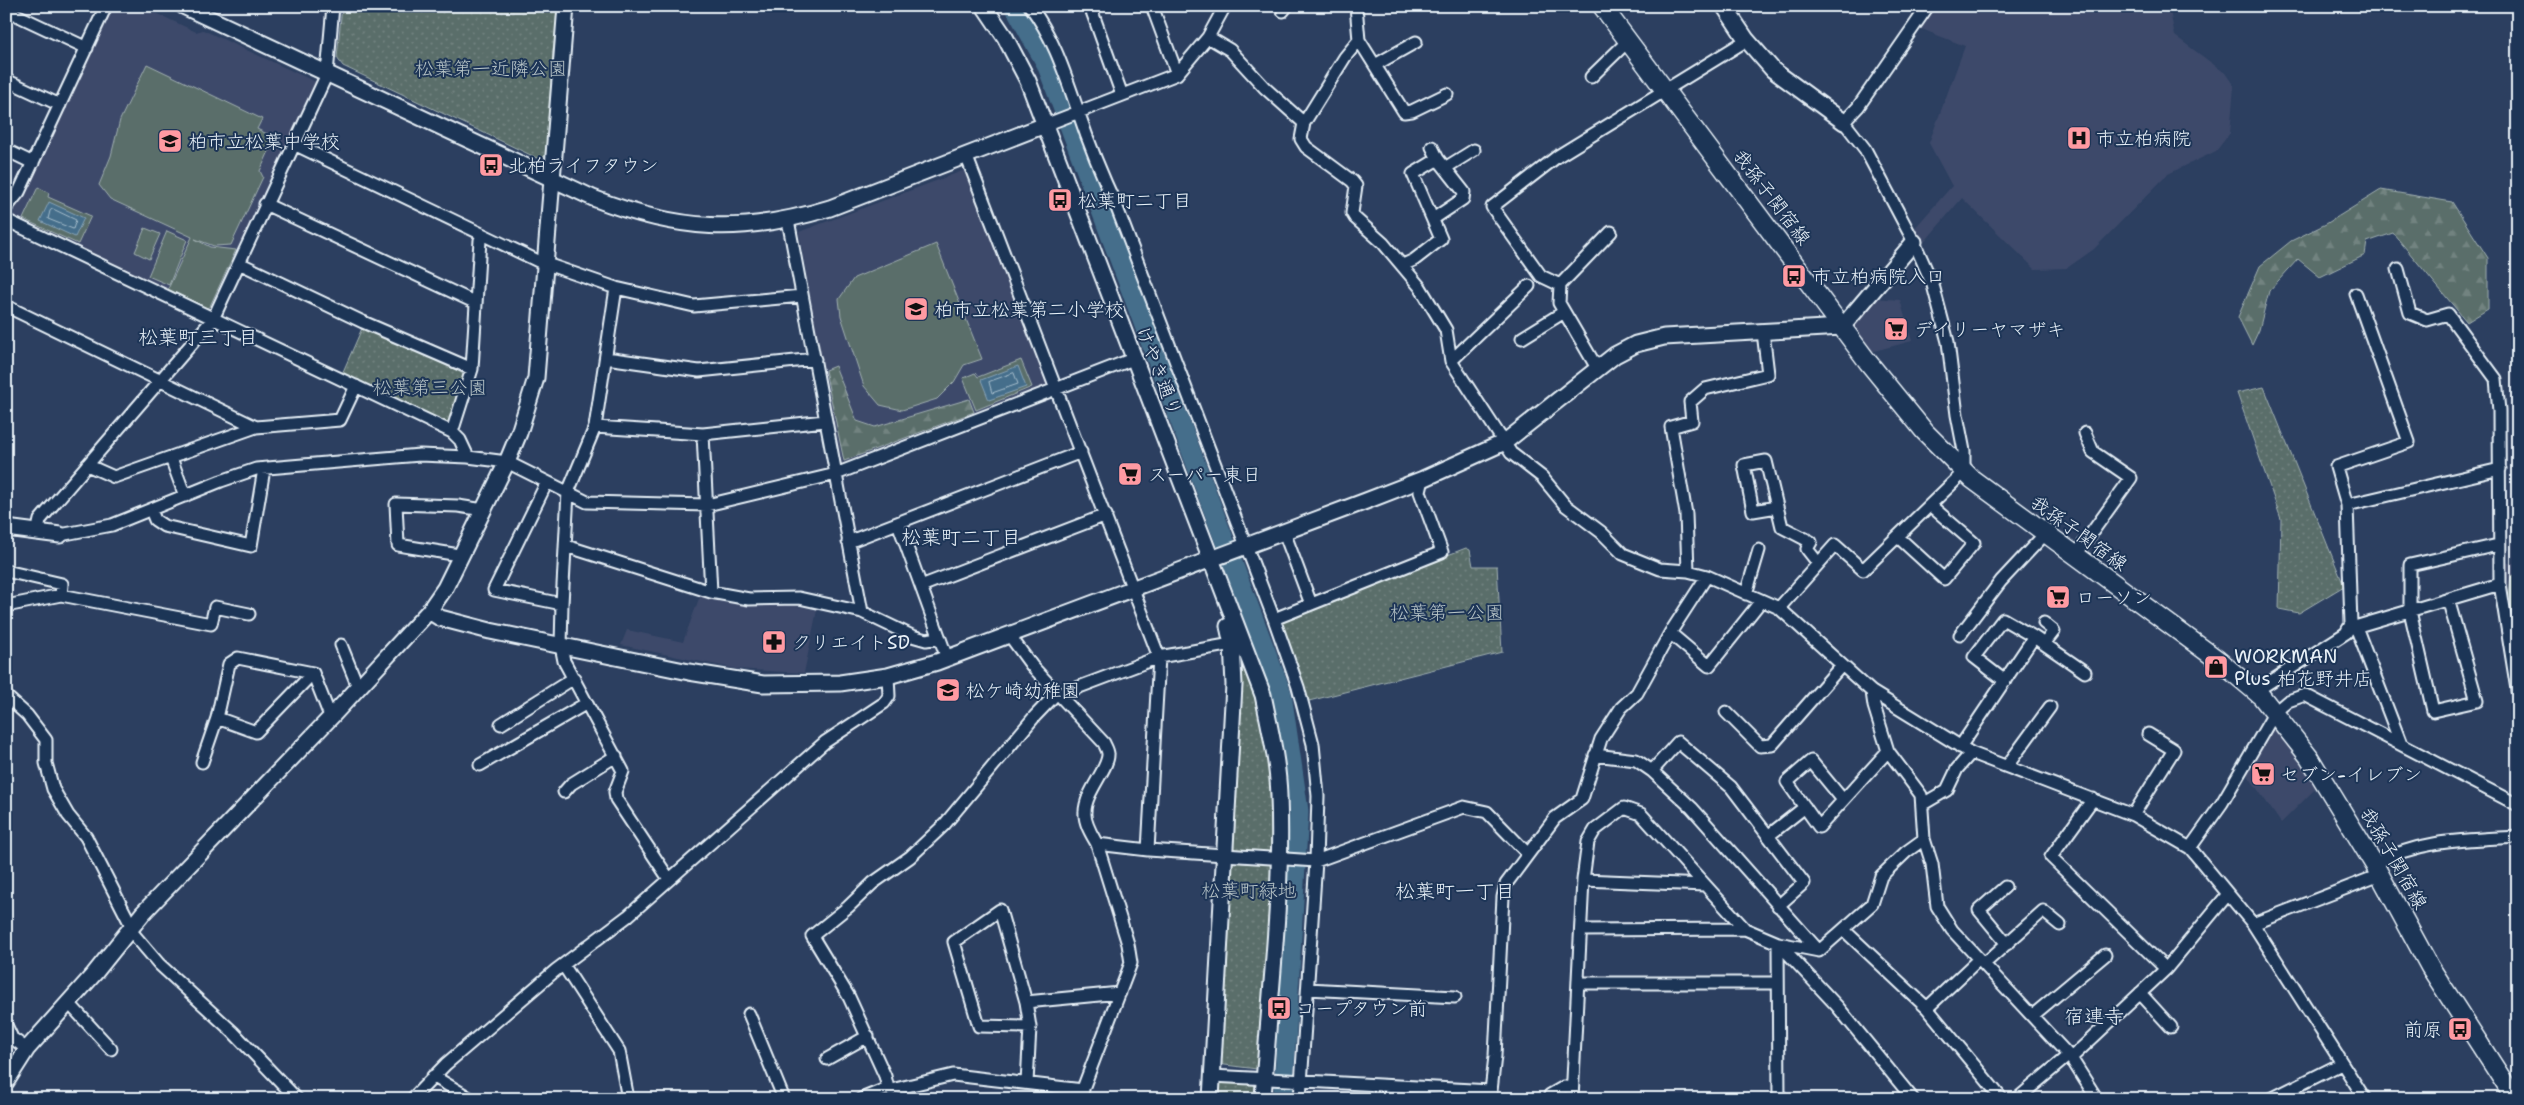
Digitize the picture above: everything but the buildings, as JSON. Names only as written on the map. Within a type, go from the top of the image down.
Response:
[{"type":"main road","name":"我孫子関宿線","points":[[1602,6],[1908,413],[1964,472],[2045,534],[2218,660],[2256,692],[2275,712],[2310,757],[2377,869],[2430,966],[2515,1099]]},
{"type":"street","points":[[6,208],[19,192],[106,6]]},
{"type":"street","points":[[183,6],[553,180],[616,207],[663,221],[716,226],[752,226],[788,220],[830,208],[1177,74],[1208,37],[1226,6]]},
{"type":"street","points":[[37,533],[40,520],[213,319],[327,74],[333,6]]},
{"type":"street","points":[[6,1082],[27,1049],[131,929],[333,716],[429,611],[445,588],[461,558],[507,462],[519,433],[536,378],[566,6]]},
{"type":"street","name":"けやき通り","points":[[984,6],[1017,57],[1050,123],[1133,359],[1216,557]]},
{"type":"street","points":[[1030,6],[1051,40],[1063,66],[1076,113],[1244,547],[1274,619],[1298,687],[1312,744],[1318,796],[1312,860],[1308,989],[1298,1082],[1300,1099]]},
{"type":"street","points":[[1090,6],[1122,96]]},
{"type":"street","points":[[1152,6],[1177,74]]},
{"type":"street","points":[[1356,6],[1359,40],[1404,112],[1412,111],[1447,94]]},
{"type":"street","points":[[1724,6],[1747,40],[1772,70],[1844,122],[1865,149],[1914,242],[1933,285],[1944,322],[1964,451],[1964,472],[1863,570],[1835,545],[1779,608]]},
{"type":"street","points":[[1844,122],[1858,107],[1928,6]]},
{"type":"street","points":[[6,10],[87,48]]},
{"type":"street","points":[[1208,37],[1230,50],[1265,88],[1304,123]]},
{"type":"street","points":[[1359,40],[1345,57],[1304,123],[1302,139],[1306,147],[1352,180],[1356,186],[1352,213],[1355,218],[1383,243],[1420,287],[1446,330],[1451,361],[1511,453],[1542,477],[1559,499],[1601,532],[1623,554],[1660,569],[1688,571],[1707,576],[1779,608],[1872,692],[1960,747],[1971,753],[2132,815],[2190,848],[2252,924],[2295,987],[2362,1098]]},
{"type":"street","points":[[1560,285],[1541,276],[1492,207],[1558,156],[1747,40]]},
{"type":"street","points":[[1591,77],[1628,41]]},
{"type":"street","points":[[1375,65],[1416,42]]},
{"type":"street","points":[[6,80],[60,105]]},
{"type":"street","points":[[294,144],[546,264],[616,288],[694,306],[802,296]]},
{"type":"street","points":[[1432,147],[1438,159],[1464,192],[1463,199],[1433,220]]},
{"type":"street","points":[[6,150],[33,163]]},
{"type":"street","points":[[1445,168],[1474,150]]},
{"type":"street","points":[[966,155],[1159,657],[1148,850]]},
{"type":"street","points":[[1403,265],[1414,260],[1441,239],[1412,174],[1438,159]]},
{"type":"street","points":[[265,204],[472,301],[476,300]]},
{"type":"street","points":[[6,220],[452,432],[460,440],[468,457]]},
{"type":"street","points":[[788,220],[862,612]]},
{"type":"street","points":[[1596,368],[1564,312],[1560,302],[1560,285],[1611,232]]},
{"type":"street","points":[[452,432],[472,369],[476,300],[483,235]]},
{"type":"street","points":[[429,611],[448,620],[561,646],[688,672],[763,684],[840,683],[888,676],[1010,636],[1423,479],[1505,442],[1596,368],[1627,347],[1661,337],[1842,327],[1914,242]]},
{"type":"street","points":[[239,263],[363,322],[472,369]]},
{"type":"street","points":[[2398,269],[2410,313],[2427,320],[2448,314],[2496,379],[2499,411],[2498,545],[2500,584],[2518,696]]},
{"type":"street","points":[[1451,361],[1529,286]]},
{"type":"street","points":[[616,288],[595,427],[568,492],[561,646],[564,661],[623,771],[615,792],[616,799],[669,879]]},
{"type":"street","points":[[2356,294],[2409,442],[2336,467],[2347,505],[2351,624],[2401,744]]},
{"type":"street","points":[[6,306],[256,427]]},
{"type":"street","points":[[1522,338],[1564,312]]},
{"type":"street","points":[[1688,571],[1686,514],[1671,427],[1692,421],[1690,402],[1705,389],[1768,374],[1763,332]]},
{"type":"street","points":[[606,358],[699,371],[815,359]]},
{"type":"street","points":[[6,528],[60,536],[112,526],[221,481],[264,468],[410,455],[468,457],[507,462],[587,502],[707,505],[836,474],[1133,359]]},
{"type":"street","points":[[87,464],[114,477],[256,427],[340,420],[356,386]]},
{"type":"street","points":[[595,427],[703,434],[825,421]]},
{"type":"street","points":[[2075,556],[2131,478],[2093,452],[2085,433]]},
{"type":"street","points":[[703,434],[711,592]]},
{"type":"street","points":[[848,542],[1081,452]]},
{"type":"street","points":[[172,458],[185,496]]},
{"type":"street","points":[[1777,507],[1752,511],[1744,465],[1766,460],[1782,527],[1811,542],[1807,549],[1818,563]]},
{"type":"street","points":[[151,510],[155,520],[164,526],[251,546],[264,468]]},
{"type":"street","points":[[2347,505],[2500,470]]},
{"type":"street","points":[[1274,619],[1442,552],[1420,492],[1423,479]]},
{"type":"street","points":[[547,482],[494,590],[562,604]]},
{"type":"street","points":[[461,558],[453,554],[398,545],[396,504],[458,506],[484,510]]},
{"type":"street","points":[[1898,537],[1944,579],[1974,543],[1930,506]]},
{"type":"street","points":[[921,586],[1106,515]]},
{"type":"street","points":[[898,522],[947,658]]},
{"type":"street","points":[[1284,532],[1311,604]]},
{"type":"street","points":[[1960,635],[2001,581],[2045,534]]},
{"type":"street","points":[[2448,599],[2477,701],[2433,711],[2410,611],[2410,565],[2498,545]]},
{"type":"street","points":[[566,546],[711,592],[749,599],[799,598],[862,612],[912,636],[926,640],[939,638]]},
{"type":"street","points":[[1746,594],[1760,550]]},
{"type":"street","points":[[1211,1099],[1234,684],[1232,644],[1216,557]]},
{"type":"street","points":[[1216,557],[1262,695],[1276,758],[1284,859],[1269,1080],[1263,1099]]},
{"type":"street","points":[[6,571],[62,584],[61,596]]},
{"type":"street","points":[[1212,1076],[1495,1095],[1495,1056],[1503,898],[1506,884],[1527,853],[1555,818],[1582,799],[1601,739],[1621,708],[1636,693],[1670,633],[1707,576]]},
{"type":"street","points":[[2256,692],[2352,628],[2500,584]]},
{"type":"street","points":[[6,606],[61,596],[211,624],[215,607],[249,614]]},
{"type":"street","points":[[1670,633],[1709,666],[1761,601]]},
{"type":"street","points":[[2005,680],[1974,657],[2003,619],[2085,672]]},
{"type":"street","points":[[1960,747],[2005,680],[2039,641],[2054,631],[2044,623]]},
{"type":"street","points":[[861,1099],[888,1088],[891,1090],[953,1075],[1027,1083],[1081,1094],[1131,963],[1128,944],[1098,844],[1090,830],[1084,812],[1088,798],[1108,754],[1104,743],[1032,666],[1010,636]]},
{"type":"street","points":[[888,1088],[868,1036],[849,998],[812,936],[848,907],[873,883],[910,857],[944,825],[1035,716],[1057,694],[1159,657],[1232,644]]},
{"type":"street","points":[[341,645],[356,682],[360,686]]},
{"type":"street","points":[[202,762],[217,718],[228,664],[238,658],[313,673]]},
{"type":"street","points":[[1726,712],[1760,746],[1772,745],[1842,665]]},
{"type":"street","points":[[313,673],[328,711],[333,716]]},
{"type":"street","points":[[217,718],[256,732],[313,673]]},
{"type":"street","points":[[412,1099],[433,1076],[564,966],[628,916],[825,742],[884,703],[889,696],[888,676]]},
{"type":"street","points":[[501,724],[574,678]]},
{"type":"street","points":[[1872,692],[1874,706],[1888,751],[1916,787],[1923,804],[1924,839],[1932,864],[1937,906],[1952,930],[2070,1056],[2097,1099]]},
{"type":"street","points":[[2190,848],[2222,803],[2275,712],[2288,701],[2305,695],[2518,805]]},
{"type":"street","points":[[6,696],[27,715],[46,740],[46,763],[53,789],[68,815],[86,837],[131,929],[160,964],[233,1032],[296,1099]]},
{"type":"street","points":[[480,765],[587,703]]},
{"type":"street","points":[[2007,766],[2050,706]]},
{"type":"street","points":[[2132,815],[2174,750],[2148,734]]},
{"type":"street","points":[[1652,771],[1678,742],[1731,788],[1804,883],[1778,906]]},
{"type":"street","points":[[1843,800],[1810,761],[1787,782],[1819,827],[1888,751]]},
{"type":"street","points":[[1923,804],[1947,790],[1958,769],[1971,753]]},
{"type":"street","points":[[1595,755],[1636,760],[1652,771],[1692,808],[1819,951]]},
{"type":"street","points":[[564,792],[571,784],[616,756]]},
{"type":"street","points":[[2093,799],[2051,857],[2166,969]]},
{"type":"street","points":[[1098,844],[1148,850],[1312,860],[1464,807],[1486,812],[1527,853]]},
{"type":"street","points":[[1768,836],[1805,807]]},
{"type":"street","points":[[1572,1093],[1583,880],[1588,842],[1595,830],[1624,808],[1641,814],[1745,929]]},
{"type":"street","points":[[2252,924],[2377,869],[2402,850],[2425,844],[2518,837]]},
{"type":"street","points":[[1819,951],[1845,930],[1872,904],[1881,876],[1906,852],[1924,839]]},
{"type":"street","points":[[1583,880],[1705,885]]},
{"type":"street","points":[[2005,887],[1979,910],[2007,944]]},
{"type":"street","points":[[2017,1099],[2070,1056],[2166,969],[2228,894]]},
{"type":"street","points":[[1027,1083],[1030,1027],[1026,1002],[1000,910],[954,942],[979,1026],[1030,1027]]},
{"type":"street","points":[[1927,1008],[1981,961],[2007,944],[2044,911],[2060,925]]},
{"type":"street","points":[[1581,930],[1745,929],[1779,943],[1819,951]]},
{"type":"street","points":[[1845,930],[1927,1008],[2002,1099]]},
{"type":"street","points":[[1779,943],[1779,1099]]},
{"type":"street","points":[[1779,943],[1837,1006],[1914,1099]]},
{"type":"street","points":[[2032,1016],[2104,955]]},
{"type":"street","points":[[564,966],[618,1051],[628,1099]]},
{"type":"street","points":[[1578,983],[1778,983]]},
{"type":"street","points":[[1308,989],[1455,997]]},
{"type":"street","points":[[1026,1002],[1120,993]]},
{"type":"street","points":[[2140,993],[2171,1027]]},
{"type":"street","points":[[68,1002],[111,1049]]},
{"type":"street","points":[[750,1014],[784,1099]]},
{"type":"street","points":[[6,1025],[12,1038],[27,1049]]},
{"type":"street","points":[[827,1059],[868,1036]]},
{"type":"street","points":[[2271,1099],[2341,1064]]},
{"type":"street","points":[[433,1076],[471,1099]]},
{"type":"street","points":[[1550,1099],[1550,1094],[1564,1087],[1572,1093]]},
{"type":"shaded area","name":"柏市立松葉中学校","points":[[114,6],[155,6],[156,13],[196,32],[203,30],[318,83],[212,309],[206,311],[13,218],[10,214],[23,198]]},
{"type":"shaded area","name":"市立柏病院","points":[[1935,6],[2169,6],[2175,36],[2225,73],[2234,86],[2230,133],[2216,151],[2168,174],[2094,249],[2067,268],[2035,269],[1962,198],[1921,246],[1914,229],[1952,186],[1929,143],[1965,46],[1919,28]]},
{"type":"shaded area","name":"柏市立松葉第二小学校","points":[[968,169],[1049,386],[843,467],[838,464],[799,232]]},
{"type":"shaded area","points":[[1873,298],[1900,300],[1912,341],[1870,352],[1854,332],[1856,319]]},
{"type":"shaded area","points":[[2503,563],[2518,563],[2518,680],[2513,651]]},
{"type":"shaded area","points":[[700,596],[727,603],[797,606],[817,610],[804,673],[736,669],[621,645],[627,630],[683,642]]},
{"type":"shaded area","points":[[2274,723],[2319,785],[2281,823],[2245,771]]},
{"type":"green space","name":"松葉第一近隣公園","points":[[342,6],[559,6],[553,51],[546,156],[539,159],[343,66],[337,58]]},
{"type":"green space","points":[[147,64],[262,119],[257,129],[275,138],[260,171],[263,177],[231,245],[214,246],[195,239],[210,247],[236,250],[210,306],[207,308],[168,289],[192,237],[110,199],[99,185],[111,156],[120,120]]},
{"type":"green space","points":[[38,187],[49,193],[48,197],[91,216],[78,244],[23,219]]},
{"type":"green space","points":[[2381,190],[2452,202],[2488,258],[2488,309],[2467,322],[2393,233],[2367,242],[2365,255],[2320,277],[2298,259],[2269,291],[2259,330],[2252,345],[2238,317],[2260,266],[2291,241],[2326,224]]},
{"type":"green space","points":[[145,228],[160,234],[149,259],[135,252]]},
{"type":"green space","points":[[167,231],[187,240],[169,285],[148,276]]},
{"type":"green space","points":[[936,244],[982,359],[964,365],[954,382],[937,399],[902,410],[880,405],[864,386],[841,316],[839,299],[854,278]]},
{"type":"green space","name":"松葉第三公園","points":[[363,326],[462,373],[464,377],[449,421],[445,422],[342,374]]},
{"type":"green space","points":[[1021,360],[1032,387],[976,410],[963,378],[975,373],[978,377]]},
{"type":"green space","points":[[835,366],[857,421],[875,427],[969,399],[974,412],[844,461],[825,370]]},
{"type":"green space","points":[[2264,387],[2344,586],[2299,613],[2279,609],[2281,519],[2237,393]]},
{"type":"green space","name":"松葉第一公園","points":[[1466,548],[1470,550],[1473,566],[1497,566],[1502,652],[1305,702],[1278,620]]},
{"type":"green space","points":[[2518,574],[2518,634],[2512,620],[2509,591],[2511,576]]},
{"type":"green space","name":"松葉町緑地","points":[[1240,652],[1249,667],[1271,758],[1274,850],[1271,853],[1232,851],[1229,847]]},
{"type":"green space","name":"松葉町緑地","points":[[1232,860],[1270,863],[1273,866],[1261,1067],[1257,1069],[1217,1064],[1229,863]]},
{"type":"green space","points":[[1220,1081],[1257,1083],[1259,1099],[1215,1099]]},
{"type":"water","points":[[49,202],[84,218],[75,237],[40,221]]},
{"type":"water","points":[[1018,366],[1026,387],[989,400],[981,380]]},
{"type":"waterway","points":[[1014,6],[1046,64],[1282,694],[1299,811],[1283,1099]]},
{"type":"place","name":"市立柏病院","points":[[2079,138]]},
{"type":"place","name":"柏市立松葉中学校","points":[[170,141]]},
{"type":"place","name":"北柏ライフタウン","points":[[491,165]]},
{"type":"place","name":"松葉町二丁目","points":[[1060,200]]},
{"type":"place","name":"市立柏病院入口","points":[[1794,276]]},
{"type":"place","name":"柏市立松葉第二小学校","points":[[916,309]]},
{"type":"place","name":"デイリーヤマザキ","points":[[1896,329]]},
{"type":"place","name":"スーパー東日","points":[[1130,474]]},
{"type":"place","name":"ローソン","points":[[2058,597]]},
{"type":"place","name":"クリエイトSD","points":[[774,642]]},
{"type":"place","name":"WORKMAN Plus 柏花野井店","points":[[2216,667]]},
{"type":"place","name":"松ケ崎幼稚園","points":[[948,690]]},
{"type":"place","name":"セブン-イレブン","points":[[2263,774]]},
{"type":"place","name":"コープタウン前","points":[[1279,1008]]},
{"type":"place","name":"前原","points":[[2460,1029]]},
{"type":"district","name":"松葉町三丁目","points":[[198,337]]},
{"type":"district","name":"松葉町二丁目","points":[[961,537]]},
{"type":"district","name":"松葉町一丁目","points":[[1455,891]]},
{"type":"district","name":"宿連寺","points":[[2094,1016]]}]
